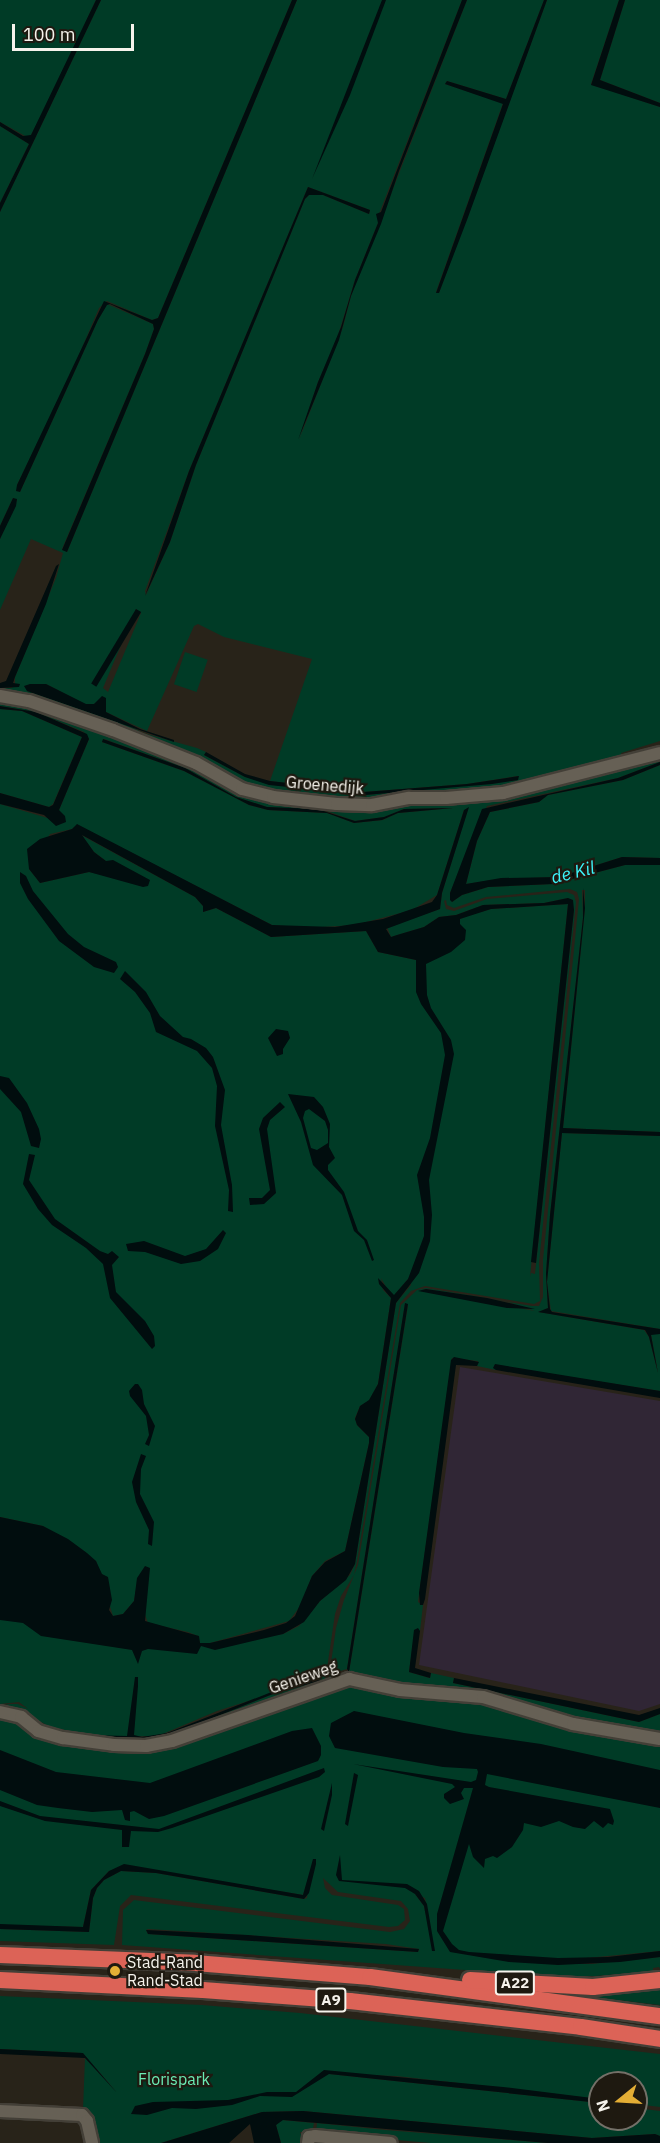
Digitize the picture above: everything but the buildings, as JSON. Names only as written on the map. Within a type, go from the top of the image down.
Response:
[{"type":"highway","name":"A9","points":[[0,1955],[195,1963],[370,1977],[660,2016]]},
{"type":"highway","name":"A22","points":[[370,1977],[429,1977],[592,1987],[660,1980]]},
{"type":"highway","name":"A9","points":[[0,1980],[203,1990],[350,2001],[581,2027],[660,2039]]},
{"type":"street","name":"Groenedijk","points":[[0,696],[29,701],[113,730],[196,763],[242,789],[273,797],[338,804],[372,805],[409,798],[494,794],[660,753]]},
{"type":"street","name":"Genieweg","points":[[0,1712],[21,1717],[38,1731],[63,1738],[114,1745],[147,1746],[172,1741],[349,1679],[400,1690],[483,1697],[573,1724],[660,1738]]},
{"type":"street","points":[[0,2111],[82,2115],[92,2143]]},
{"type":"street","points":[[309,2140],[391,2143]]},
{"type":"shaded area","points":[[460,1367],[660,1401],[660,1704],[639,1711],[419,1665]]},
{"type":"green space","points":[[0,0],[96,0],[50,100],[31,135],[27,137],[0,122]]},
{"type":"green space","points":[[101,0],[292,0],[158,318],[152,320],[107,301],[99,308],[73,369],[17,485],[20,492],[107,304],[153,324],[154,329],[145,354],[62,549],[67,552],[297,0],[462,0],[379,214],[378,223],[355,280],[335,345],[318,382],[299,440],[343,327],[351,296],[467,0],[544,0],[506,99],[447,81],[445,84],[503,103],[436,292],[439,293],[547,0],[619,0],[591,84],[660,107],[660,741],[621,753],[623,760],[520,785],[370,804],[262,792],[0,694],[0,688],[12,688],[15,684],[15,677],[56,578],[63,553],[31,539],[0,610],[0,539],[17,500],[13,498],[0,526],[0,212]],"holes":[[[308,187],[370,210],[369,214],[323,195],[309,195],[305,199],[196,465],[170,542],[146,595],[145,591],[189,471]],[[136,609],[141,613],[108,692],[103,688]],[[198,624],[224,637],[312,659],[270,781],[339,790],[351,790],[357,786],[364,792],[467,784],[518,776],[518,780],[365,795],[292,788],[245,777],[204,755],[206,752],[197,748],[143,733],[121,722],[27,691],[46,684],[86,705],[106,702],[106,712],[147,731],[194,626]]]},
{"type":"green space","points":[[625,0],[660,0],[660,103],[600,80]]},
{"type":"green space","points":[[0,126],[29,144],[0,203]]},
{"type":"green space","points":[[185,652],[208,660],[197,692],[174,684]]},
{"type":"green space","points":[[0,699],[27,704],[192,764],[232,788],[366,811],[660,757],[660,762],[618,778],[487,806],[450,893],[452,902],[462,895],[488,887],[553,884],[625,865],[660,865],[660,1132],[563,1128],[585,908],[585,890],[582,890],[583,918],[550,1215],[546,1274],[548,1308],[539,1312],[644,1330],[649,1337],[658,1373],[651,1334],[660,1334],[660,1391],[494,1365],[496,1370],[477,1366],[478,1361],[452,1358],[418,1602],[423,1605],[420,1631],[415,1629],[409,1672],[430,1678],[431,1673],[454,1678],[453,1683],[639,1722],[660,1714],[660,1735],[410,1688],[364,1676],[410,1684],[354,1672],[352,1676],[331,1680],[329,1677],[336,1628],[354,1575],[341,1596],[335,1614],[325,1682],[169,1739],[147,1743],[58,1735],[0,1711],[0,1706],[10,1704],[18,1704],[28,1709],[19,1702],[0,1704],[0,1608],[200,1646],[283,1634],[299,1626],[320,1601],[350,1575],[355,1564],[396,1303],[411,1285],[408,1279],[394,1296],[390,1294],[381,1278],[383,1290],[391,1298],[378,1384],[369,1401],[360,1406],[355,1418],[357,1425],[369,1437],[369,1443],[345,1551],[325,1561],[312,1576],[301,1605],[289,1621],[210,1643],[200,1643],[198,1636],[188,1632],[148,1623],[136,1590],[134,1601],[123,1614],[113,1616],[96,1561],[43,1526],[0,1517],[0,804],[51,819],[59,810],[89,739],[84,732],[36,712],[0,706]],"holes":[[[104,739],[185,768],[236,797],[267,807],[327,811],[355,821],[384,817],[404,809],[453,808],[398,813],[383,820],[354,823],[327,813],[268,810],[249,805],[184,771],[102,742]],[[464,810],[467,810],[442,893],[440,909],[387,927],[391,937],[424,927],[439,917],[456,915],[483,905],[544,903],[568,898],[574,910],[535,1274],[531,1273],[530,1277],[568,904],[491,909],[467,916],[460,919],[460,924],[416,960],[378,952],[366,931],[271,937],[216,908],[203,912],[203,906],[195,897],[81,835],[94,852],[106,861],[110,876],[89,872],[40,883],[29,869],[50,834],[72,829],[77,825],[272,925],[306,928],[355,925],[412,910],[437,895]],[[570,889],[577,892],[579,899],[543,1260],[543,1297],[539,1306],[532,1306],[426,1288],[417,1290],[401,1305],[358,1565],[354,1575],[400,1303],[411,1291],[425,1286],[534,1304],[540,1301],[539,1263],[576,902],[574,895],[567,892],[487,899],[454,911],[446,909],[444,901],[446,900],[447,905],[454,908],[486,897]],[[421,1290],[508,1302],[535,1311]],[[405,1304],[408,1305],[349,1671],[338,1675],[337,1672],[347,1669]],[[319,1678],[320,1681],[273,1694],[183,1730],[145,1740],[118,1740],[49,1729],[36,1719],[50,1727],[100,1737],[158,1736],[217,1711]]]},
{"type":"green space","points":[[0,709],[22,711],[82,737],[53,804],[49,807],[0,793]]},
{"type":"green space","points":[[660,765],[660,858],[622,857],[559,877],[501,879],[466,884],[477,841],[490,812],[539,802],[548,795],[623,780]]},
{"type":"green space","points":[[562,1133],[660,1136],[660,1329],[551,1311],[547,1282]]},
{"type":"green space","points":[[352,1684],[460,1697],[660,1740],[660,1951],[534,1963],[591,1964],[660,1957],[660,1969],[659,1967],[653,1968],[653,1971],[596,1976],[547,1976],[122,1945],[123,1910],[134,1900],[390,1932],[404,1929],[410,1921],[408,1909],[401,1901],[338,1892],[323,1878],[325,1888],[332,1895],[398,1905],[404,1909],[405,1920],[398,1926],[389,1927],[131,1895],[120,1906],[114,1945],[0,1941],[0,1929],[89,1932],[93,1898],[97,1888],[104,1880],[121,1871],[156,1873],[307,1898],[309,1876],[303,1895],[133,1867],[109,1871],[91,1890],[83,1927],[0,1925],[0,1715],[131,1749]],"holes":[[[415,1894],[425,1898],[434,1952],[424,1906]],[[146,1930],[386,1944],[419,1949],[418,1952],[148,1934]]]},
{"type":"green space","points":[[660,1987],[660,2005],[550,1992],[635,1991]]},
{"type":"green space","name":"Florispark","points":[[0,1996],[202,2005],[300,2013],[660,2054],[660,2107],[648,2106],[648,2071],[588,2071],[588,2098],[396,2076],[329,2074],[588,2102],[588,2131],[648,2131],[648,2110],[660,2111],[660,2136],[655,2134],[592,2138],[303,2111],[262,2112],[161,2143],[99,2143],[93,2116],[83,2109],[85,2058],[117,2092],[82,2053],[0,2049]]},
{"type":"green space","points":[[282,2120],[314,2123],[312,2133],[300,2132],[304,2143],[281,2143],[276,2125]]},
{"type":"green space","points":[[317,2123],[548,2143],[431,2143],[316,2133]]},
{"type":"water","points":[[96,0],[101,0],[0,212],[0,203],[29,144],[0,126],[0,122],[23,136],[31,135]]},
{"type":"water","points":[[292,0],[297,0],[67,552],[62,550],[145,354],[154,329],[153,324],[110,304],[107,305],[98,320],[20,492],[16,491],[17,485],[104,301],[152,320],[158,318]]},
{"type":"water","points":[[382,0],[386,0],[350,95],[312,179]]},
{"type":"water","points":[[462,0],[467,0],[351,296],[339,340],[298,440],[318,382],[341,327],[355,280],[378,223],[376,214],[381,212]]},
{"type":"water","points":[[544,0],[547,0],[467,220],[439,293],[436,293],[503,104],[445,84],[447,81],[506,99]]},
{"type":"water","points":[[619,0],[625,0],[600,80],[660,103],[660,107],[591,85]]},
{"type":"water","points":[[308,187],[370,210],[369,214],[323,195],[309,195],[305,199],[196,465],[170,542],[145,596],[189,471]]},
{"type":"water","points":[[13,498],[17,499],[16,506],[0,539],[0,526]]},
{"type":"water","points":[[59,564],[46,604],[13,683],[20,684],[19,687],[0,688],[0,683],[6,681],[56,566]]},
{"type":"water","points":[[136,609],[141,612],[96,687],[91,684]]},
{"type":"water","points":[[46,684],[86,704],[94,704],[102,696],[106,698],[106,712],[140,729],[174,740],[174,742],[27,691],[24,686]]},
{"type":"water","points":[[0,706],[36,712],[87,734],[89,739],[59,810],[65,816],[66,822],[56,826],[44,815],[0,804],[0,793],[49,807],[53,805],[82,737],[22,711],[0,709]]},
{"type":"water","points":[[103,739],[185,768],[236,797],[267,807],[317,809],[355,821],[384,817],[404,809],[453,808],[398,813],[382,820],[354,823],[327,813],[268,810],[249,805],[184,771],[102,742]]},
{"type":"water","points":[[206,752],[245,774],[270,781],[351,790],[353,781],[356,781],[359,790],[364,792],[467,784],[519,776],[518,780],[492,784],[365,795],[269,785],[245,777],[204,755]]},
{"type":"water","name":"de Kil","points":[[660,762],[660,765],[623,780],[548,795],[539,802],[490,812],[477,841],[466,884],[501,878],[559,877],[622,857],[660,858],[660,865],[625,865],[553,884],[488,887],[462,895],[452,902],[450,900],[450,893],[482,809],[618,778]]},
{"type":"water","points":[[469,807],[442,893],[440,909],[386,929],[391,937],[424,927],[439,917],[456,915],[483,905],[544,903],[568,898],[573,900],[574,910],[536,1263],[531,1262],[568,904],[491,909],[460,919],[460,924],[466,930],[465,940],[451,952],[426,964],[427,995],[431,1008],[451,1040],[454,1054],[429,1180],[432,1215],[430,1241],[419,1273],[396,1303],[355,1564],[346,1580],[320,1601],[304,1622],[283,1634],[215,1650],[201,1646],[197,1654],[148,1649],[142,1651],[138,1664],[132,1650],[41,1636],[23,1623],[0,1620],[0,1517],[43,1526],[68,1539],[87,1553],[96,1561],[102,1574],[108,1577],[112,1600],[109,1610],[113,1616],[123,1614],[134,1601],[137,1578],[145,1566],[150,1568],[145,1621],[199,1636],[200,1643],[210,1643],[264,1630],[286,1623],[295,1616],[312,1576],[325,1562],[345,1551],[369,1443],[369,1437],[357,1425],[355,1419],[360,1406],[369,1400],[378,1384],[391,1298],[379,1284],[378,1278],[394,1295],[408,1279],[424,1236],[424,1217],[417,1175],[430,1138],[445,1055],[441,1033],[421,1004],[416,992],[416,960],[378,952],[366,931],[271,937],[216,908],[203,912],[203,906],[195,897],[82,835],[94,852],[106,861],[113,860],[150,880],[148,886],[143,887],[89,872],[40,883],[29,869],[27,849],[40,839],[72,829],[77,824],[272,925],[335,927],[383,919],[432,902],[437,895],[464,810]]},
{"type":"water","points":[[20,872],[26,876],[33,891],[68,934],[84,947],[116,962],[118,967],[114,973],[94,967],[59,941],[28,899],[20,883]]},
{"type":"water","points":[[583,888],[585,908],[563,1128],[660,1132],[660,1136],[562,1133],[547,1282],[550,1309],[552,1312],[660,1329],[660,1334],[651,1335],[658,1373],[649,1337],[645,1330],[538,1312],[548,1308],[546,1274],[550,1215],[583,918]]},
{"type":"water","points":[[125,971],[146,992],[160,1016],[183,1037],[206,1048],[213,1057],[225,1090],[221,1125],[232,1185],[233,1212],[228,1211],[229,1190],[215,1126],[217,1086],[212,1068],[197,1051],[156,1032],[150,1013],[135,992],[120,979]]},
{"type":"water","points":[[276,1029],[288,1031],[290,1038],[283,1049],[283,1054],[277,1056],[268,1038]]},
{"type":"water","points":[[0,1076],[9,1078],[27,1103],[39,1129],[41,1139],[39,1148],[31,1146],[21,1112],[0,1089]]},
{"type":"water","points":[[288,1094],[314,1097],[323,1107],[330,1124],[329,1147],[335,1158],[328,1165],[328,1170],[344,1192],[358,1231],[367,1240],[374,1260],[372,1261],[364,1240],[354,1231],[342,1195],[313,1165],[301,1122]],"holes":[[[309,1109],[325,1121],[328,1143],[317,1150],[311,1148],[303,1118],[305,1111]]]},
{"type":"water","points":[[280,1102],[285,1107],[270,1120],[267,1129],[276,1193],[264,1204],[250,1205],[249,1198],[262,1198],[270,1190],[259,1129],[263,1118]]},
{"type":"water","points":[[29,1154],[35,1155],[29,1180],[55,1219],[100,1251],[108,1254],[112,1251],[119,1257],[112,1265],[116,1292],[145,1321],[154,1336],[155,1346],[152,1349],[110,1298],[103,1264],[86,1248],[52,1225],[38,1209],[23,1184]]},
{"type":"water","points":[[223,1230],[226,1233],[218,1249],[200,1261],[181,1264],[145,1252],[128,1251],[126,1244],[144,1241],[185,1256],[206,1249]]},
{"type":"water","points":[[426,1289],[487,1298],[535,1309],[507,1308],[418,1291]]},
{"type":"water","points":[[405,1303],[408,1304],[349,1672],[347,1669]]},
{"type":"water","points":[[454,1357],[479,1362],[477,1366],[456,1365],[425,1599],[423,1605],[420,1605],[419,1593],[451,1360]]},
{"type":"water","points":[[495,1364],[660,1391],[660,1398],[496,1370],[493,1368]]},
{"type":"water","points":[[135,1384],[138,1384],[142,1390],[144,1404],[155,1426],[149,1446],[145,1444],[149,1435],[146,1416],[130,1396],[129,1391]]},
{"type":"water","points":[[141,1454],[146,1456],[141,1469],[140,1494],[154,1522],[152,1546],[148,1544],[149,1530],[136,1502],[132,1482]]},
{"type":"water","points":[[418,1628],[420,1631],[415,1668],[431,1673],[430,1678],[409,1672],[414,1630]]},
{"type":"water","points":[[135,1677],[138,1677],[138,1686],[134,1735],[142,1737],[167,1733],[269,1693],[319,1678],[320,1681],[273,1694],[162,1738],[118,1740],[76,1735],[49,1729],[34,1720],[50,1727],[86,1735],[127,1736]]},
{"type":"water","points":[[454,1678],[639,1715],[660,1708],[660,1714],[639,1722],[453,1683]]},
{"type":"water","points":[[354,1711],[464,1733],[541,1744],[660,1770],[660,1808],[487,1774],[485,1785],[489,1787],[610,1809],[613,1825],[608,1823],[603,1828],[594,1821],[585,1829],[559,1821],[541,1827],[524,1823],[523,1830],[512,1847],[497,1858],[493,1856],[485,1859],[484,1868],[473,1857],[469,1844],[443,1931],[459,1950],[469,1952],[558,1958],[608,1957],[660,1951],[660,1957],[620,1962],[558,1965],[509,1962],[450,1952],[437,1931],[437,1914],[473,1788],[464,1788],[461,1793],[464,1799],[450,1804],[444,1798],[444,1794],[455,1787],[452,1784],[353,1764],[471,1782],[476,1780],[477,1769],[443,1767],[335,1748],[329,1736],[331,1723]]},
{"type":"water","points":[[312,1728],[321,1746],[318,1761],[164,1816],[149,1819],[134,1811],[130,1812],[130,1821],[125,1820],[122,1810],[92,1812],[37,1805],[0,1790],[0,1750],[56,1772],[150,1783],[292,1731]]},
{"type":"water","points":[[324,1768],[325,1772],[319,1777],[172,1828],[158,1832],[131,1831],[129,1847],[122,1847],[122,1830],[45,1821],[0,1806],[0,1801],[40,1816],[159,1829]]},
{"type":"water","points":[[354,1773],[358,1775],[348,1826],[345,1824]]},
{"type":"water","points":[[332,1783],[332,1795],[324,1831],[321,1829]]},
{"type":"water","points":[[340,1855],[342,1880],[407,1884],[419,1891],[427,1904],[435,1951],[432,1951],[424,1906],[415,1894],[405,1888],[339,1881],[336,1875]]},
{"type":"water","points":[[313,1859],[316,1859],[316,1864],[309,1893],[304,1899],[156,1873],[121,1871],[104,1880],[97,1888],[93,1898],[89,1932],[0,1929],[0,1924],[83,1927],[91,1890],[109,1871],[124,1864],[303,1895]]},
{"type":"water","points":[[146,1930],[248,1935],[419,1949],[418,1952],[148,1934]]},
{"type":"water","points":[[0,2049],[83,2053],[117,2093],[85,2058],[0,2054]]},
{"type":"water","points":[[324,2070],[503,2087],[588,2098],[588,2102],[329,2074],[292,2097],[260,2096],[232,2105],[196,2109],[172,2108],[147,2115],[131,2114],[135,2106],[153,2102],[228,2100],[267,2092],[296,2092]]},
{"type":"water","points":[[303,2111],[592,2138],[655,2134],[660,2136],[660,2143],[548,2143],[283,2120],[276,2125],[281,2143],[254,2143],[250,2124],[229,2143],[161,2143],[262,2112]]},
{"type":"place","name":"Stad-Rand Rand-Stad","points":[[115,1971]]}]
